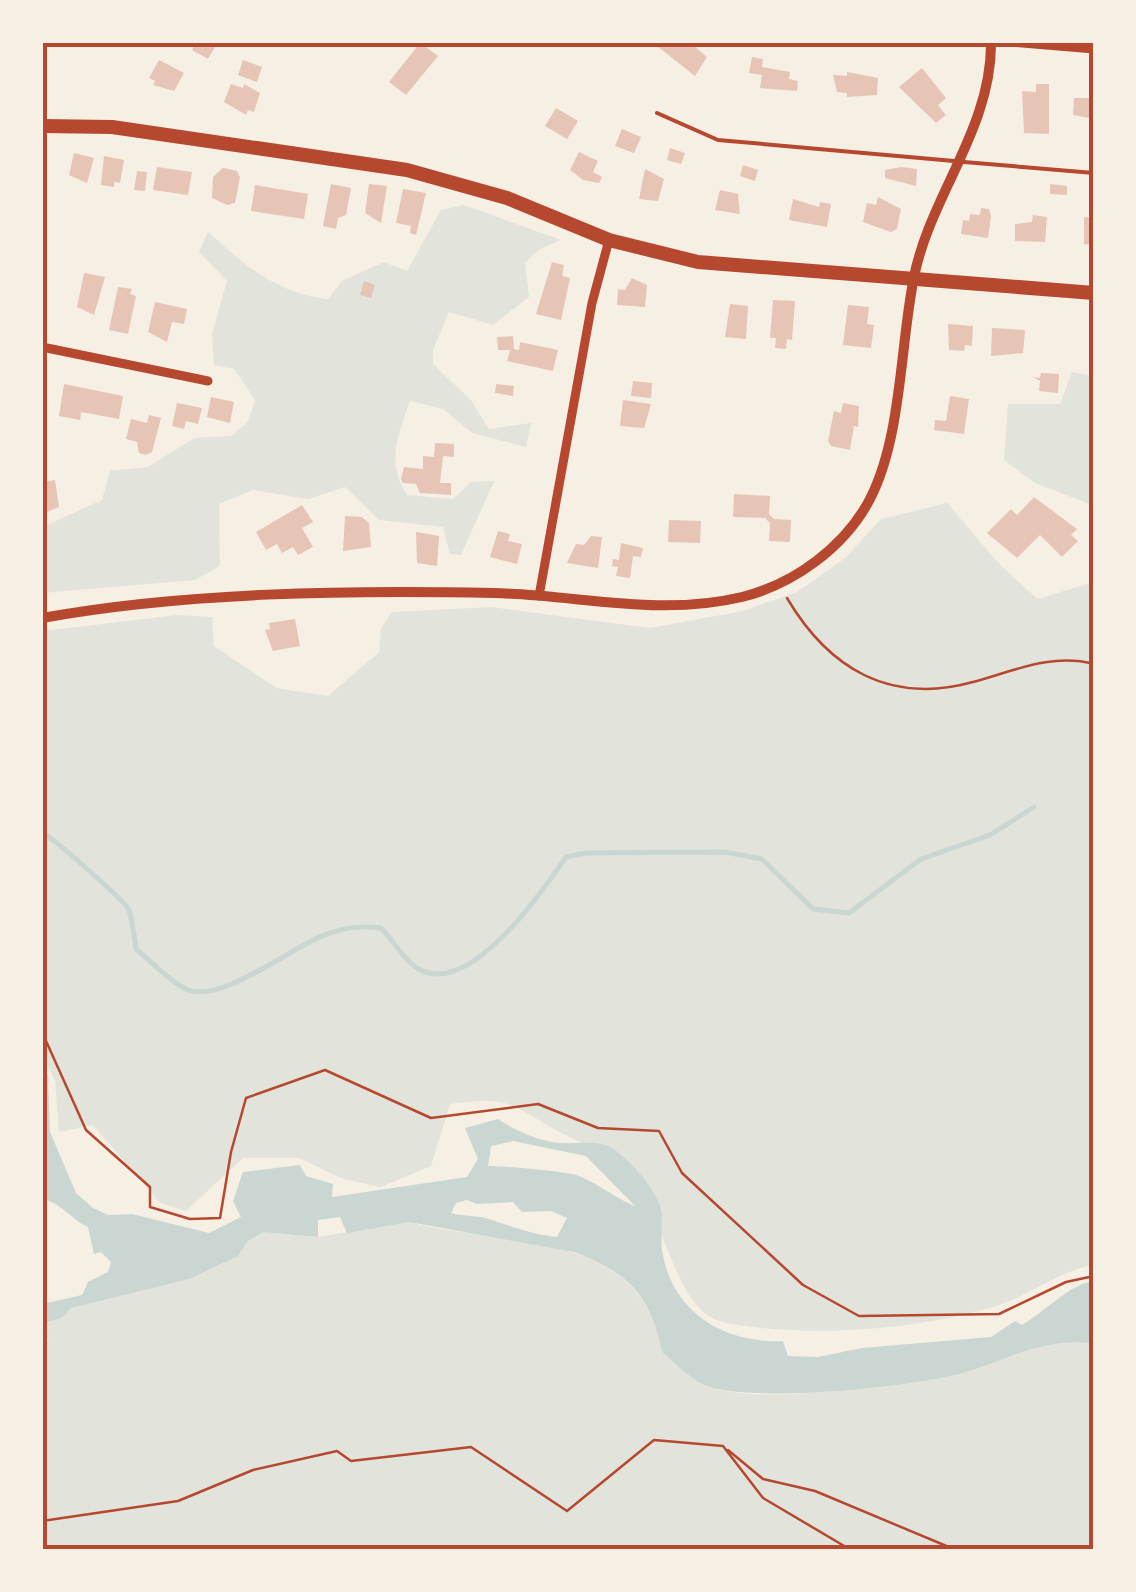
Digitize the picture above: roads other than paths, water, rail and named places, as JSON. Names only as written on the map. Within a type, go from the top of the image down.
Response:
[{"type":"highway","points":[[42,126],[112,127],[407,170],[508,198],[609,240],[698,262],[1094,292]]},
{"type":"street","points":[[42,618],[128,605],[235,599],[539,596],[670,608],[744,596],[779,585],[827,553],[870,499],[883,466],[913,279],[983,102],[991,42]]},
{"type":"street","points":[[1010,42],[1094,48]]},
{"type":"street","points":[[539,596],[592,303],[609,240]]},
{"type":"street","points":[[42,348],[208,381]]},
{"type":"lane","points":[[657,112],[718,140],[1094,173]]},
{"type":"waterway","points":[[42,833],[72,855],[129,910],[136,949],[178,984],[199,992],[235,983],[312,940],[354,928],[381,928],[417,968],[437,974],[458,969],[502,938],[566,857],[586,853],[725,852],[762,859],[813,909],[849,913],[921,859],[990,835],[1034,807]]}]
